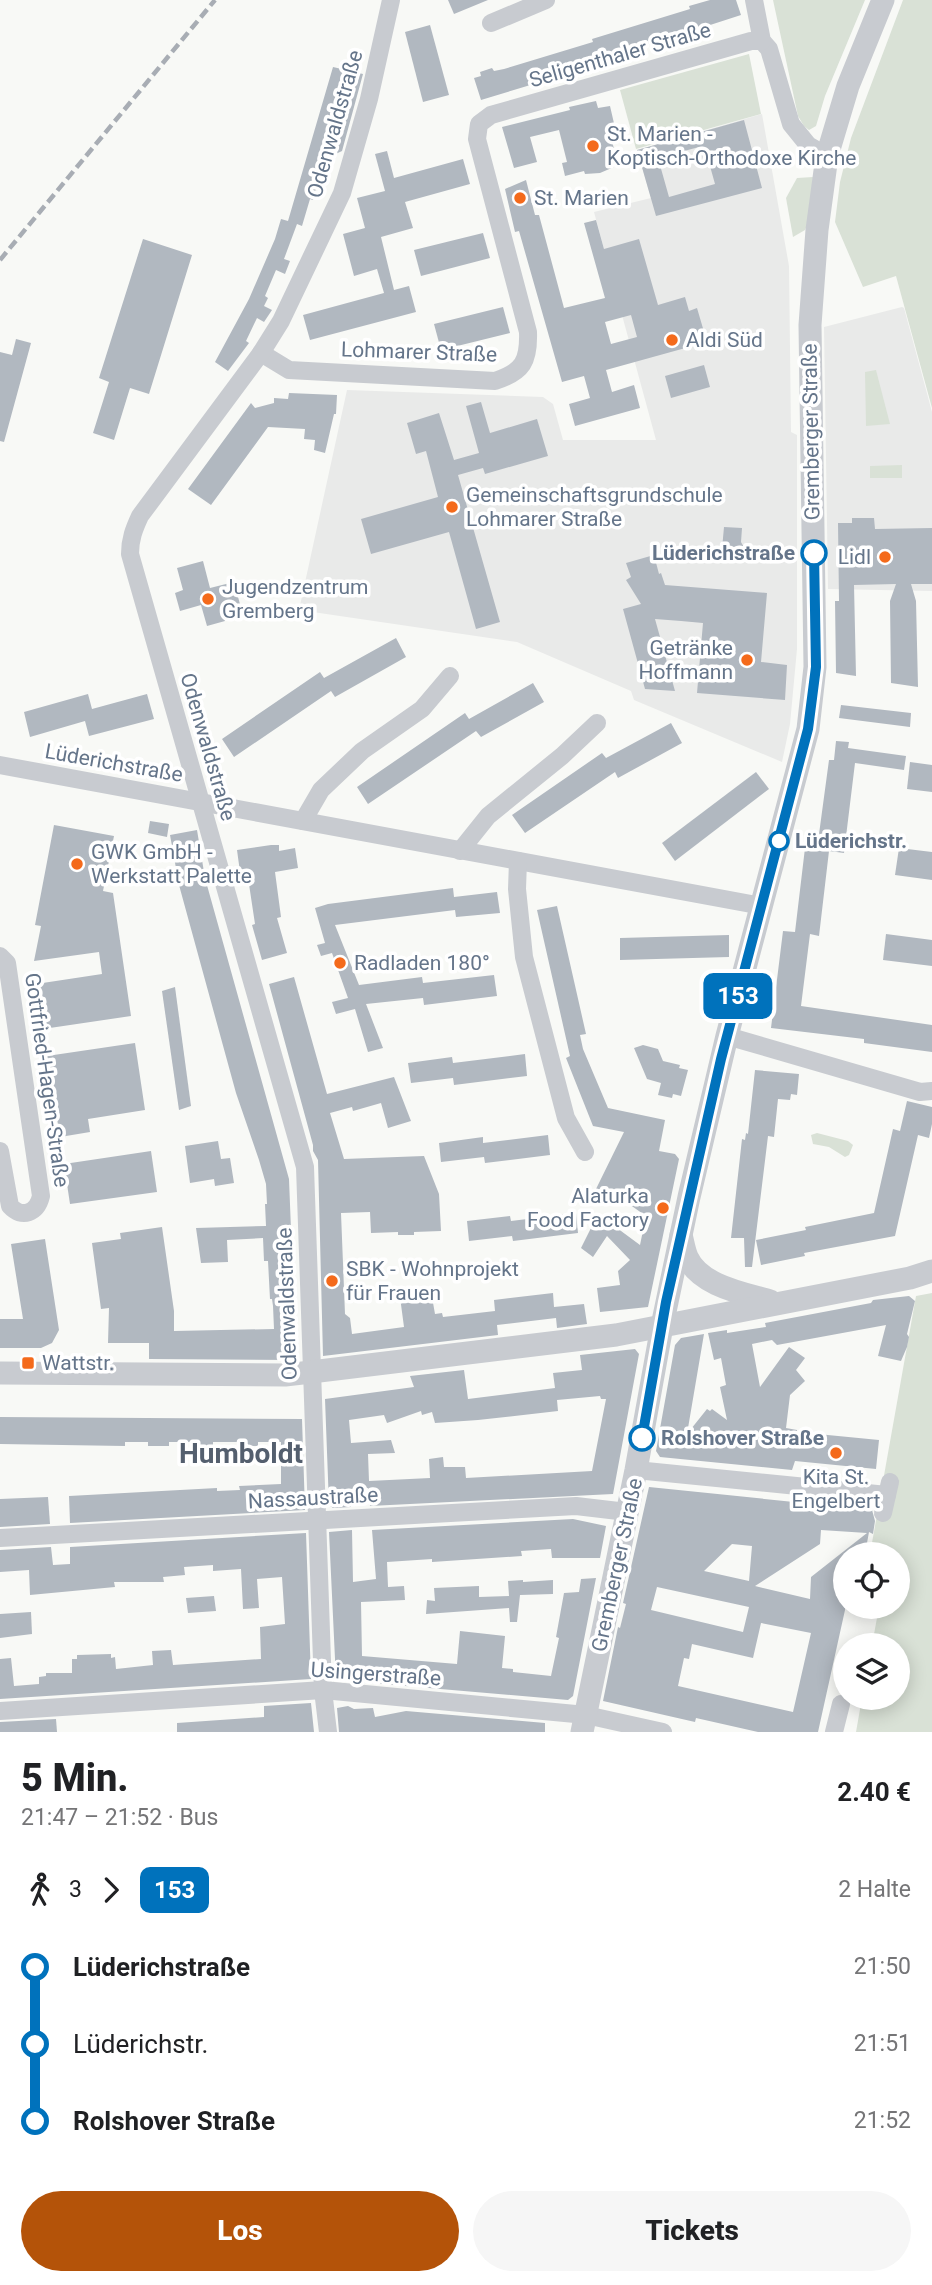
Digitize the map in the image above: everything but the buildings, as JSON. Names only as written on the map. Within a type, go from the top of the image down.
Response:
[{"type":"street","name":"Odenwaldstraße","points":[[328,1732],[323,1690],[305,1167],[130,554],[131,537],[140,516],[261,353],[281,321],[342,193],[369,99],[391,0]]},
{"type":"street","points":[[491,23],[545,0]]},
{"type":"street","points":[[754,0],[762,41],[769,49],[790,124],[808,145],[827,156]]},
{"type":"street","name":"Gremberger Straße","points":[[584,1723],[681,1235],[727,1035],[808,729],[816,667],[810,325],[816,239],[827,156],[849,86],[883,0]]},
{"type":"street","name":"Seligenthaler Straße","points":[[491,115],[750,41],[762,41]]},
{"type":"street","name":"Lohmarer Straße","points":[[261,353],[289,370],[495,381],[520,368],[529,354],[528,332],[477,139],[479,124],[491,115]]},
{"type":"street","points":[[303,821],[321,790],[330,781],[362,751],[422,709],[450,676]]},
{"type":"street","points":[[460,851],[488,816],[562,756],[597,723]]},
{"type":"street","name":"Lüderichstraße","points":[[0,765],[762,906]]},
{"type":"street","points":[[518,861],[517,889],[524,957],[566,1118],[585,1152]]},
{"type":"street","name":"Gottfried-Hagen-Straße","points":[[0,956],[7,963],[41,1196],[38,1207],[29,1213],[18,1213],[9,1206],[0,1151]]},
{"type":"street","points":[[727,1035],[919,1092],[932,1091]]},
{"type":"street","points":[[681,1235],[688,1258],[705,1276],[719,1285],[776,1303]]},
{"type":"street","points":[[0,1373],[312,1372],[616,1335],[910,1278],[932,1271]]},
{"type":"street","points":[[636,1470],[887,1497]]},
{"type":"street","name":"Nassaustraße","points":[[0,1538],[576,1506],[627,1512]]},
{"type":"street","name":"Usingerstraße","points":[[0,1711],[323,1690],[663,1732]]},
{"type":"street","points":[[834,1732],[839,1710]]},
{"type":"shaded area","points":[[773,0],[865,0],[825,96],[816,126],[809,130],[798,116]]},
{"type":"shaded area","points":[[903,0],[932,0],[932,408],[896,276],[863,287],[835,222],[840,182],[851,138]]},
{"type":"shaded area","points":[[749,54],[761,114],[636,149],[620,90]]},
{"type":"shaded area","points":[[762,114],[789,266],[791,432],[797,435],[797,649],[790,724],[782,762],[634,700],[631,691],[517,642],[299,610],[347,390],[543,397],[553,404],[563,440],[656,440],[594,212],[651,198],[637,150]]},
{"type":"shaded area","points":[[813,177],[808,223],[805,230],[793,237],[786,198],[797,178]]},
{"type":"shaded area","points":[[902,307],[932,412],[932,591],[828,589],[824,327]]},
{"type":"shaded area","points":[[876,370],[890,424],[866,426],[865,372]]},
{"type":"shaded area","points":[[902,465],[902,478],[870,478],[870,466]]},
{"type":"shaded area","points":[[817,1133],[848,1141],[853,1145],[849,1155],[845,1157],[829,1147],[813,1144],[811,1135]]},
{"type":"shaded area","points":[[932,1293],[932,1732],[856,1732],[860,1710],[910,1710],[910,1633],[874,1633],[877,1619],[910,1619],[910,1542],[872,1542],[916,1296]]},
{"type":"railway","points":[[0,260],[215,0]]},
{"type":"bus line","name":"153","points":[[642,1438],[666,1302],[721,1059],[808,729],[816,667],[814,553]]},
{"type":"place","name":"St. Marien - Koptisch-Orthodoxe Kirche","points":[[593,146]]},
{"type":"place","name":"St. Marien","points":[[520,198]]},
{"type":"place","name":"Aldi Süd","points":[[672,340]]},
{"type":"place","name":"Gemeinschaftsgrundschule Lohmarer Straße","points":[[452,507]]},
{"type":"place","name":"Lüderichstraße","points":[[814,553]]},
{"type":"place","name":"Lidl","points":[[885,557]]},
{"type":"place","name":"Jugendzentrum Gremberg","points":[[208,599]]},
{"type":"place","name":"Getränke Hoffmann","points":[[747,660]]},
{"type":"place","name":"Lüderichstr.","points":[[779,841]]},
{"type":"place","name":"GWK GmbH - Werkstatt Palette","points":[[77,864]]},
{"type":"place","name":"Radladen 180°","points":[[340,963]]},
{"type":"place","name":"Alaturka Food Factory","points":[[663,1208]]},
{"type":"place","name":"SBK - Wohnprojekt für Frauen","points":[[332,1281]]},
{"type":"place","name":"Wattstr.","points":[[28,1363]]},
{"type":"place","name":"Rolshover Straße","points":[[642,1438]]},
{"type":"place","name":"Kita St. Engelbert","points":[[836,1453]]},
{"type":"district","name":"Humboldt","points":[[241,1453]]}]
